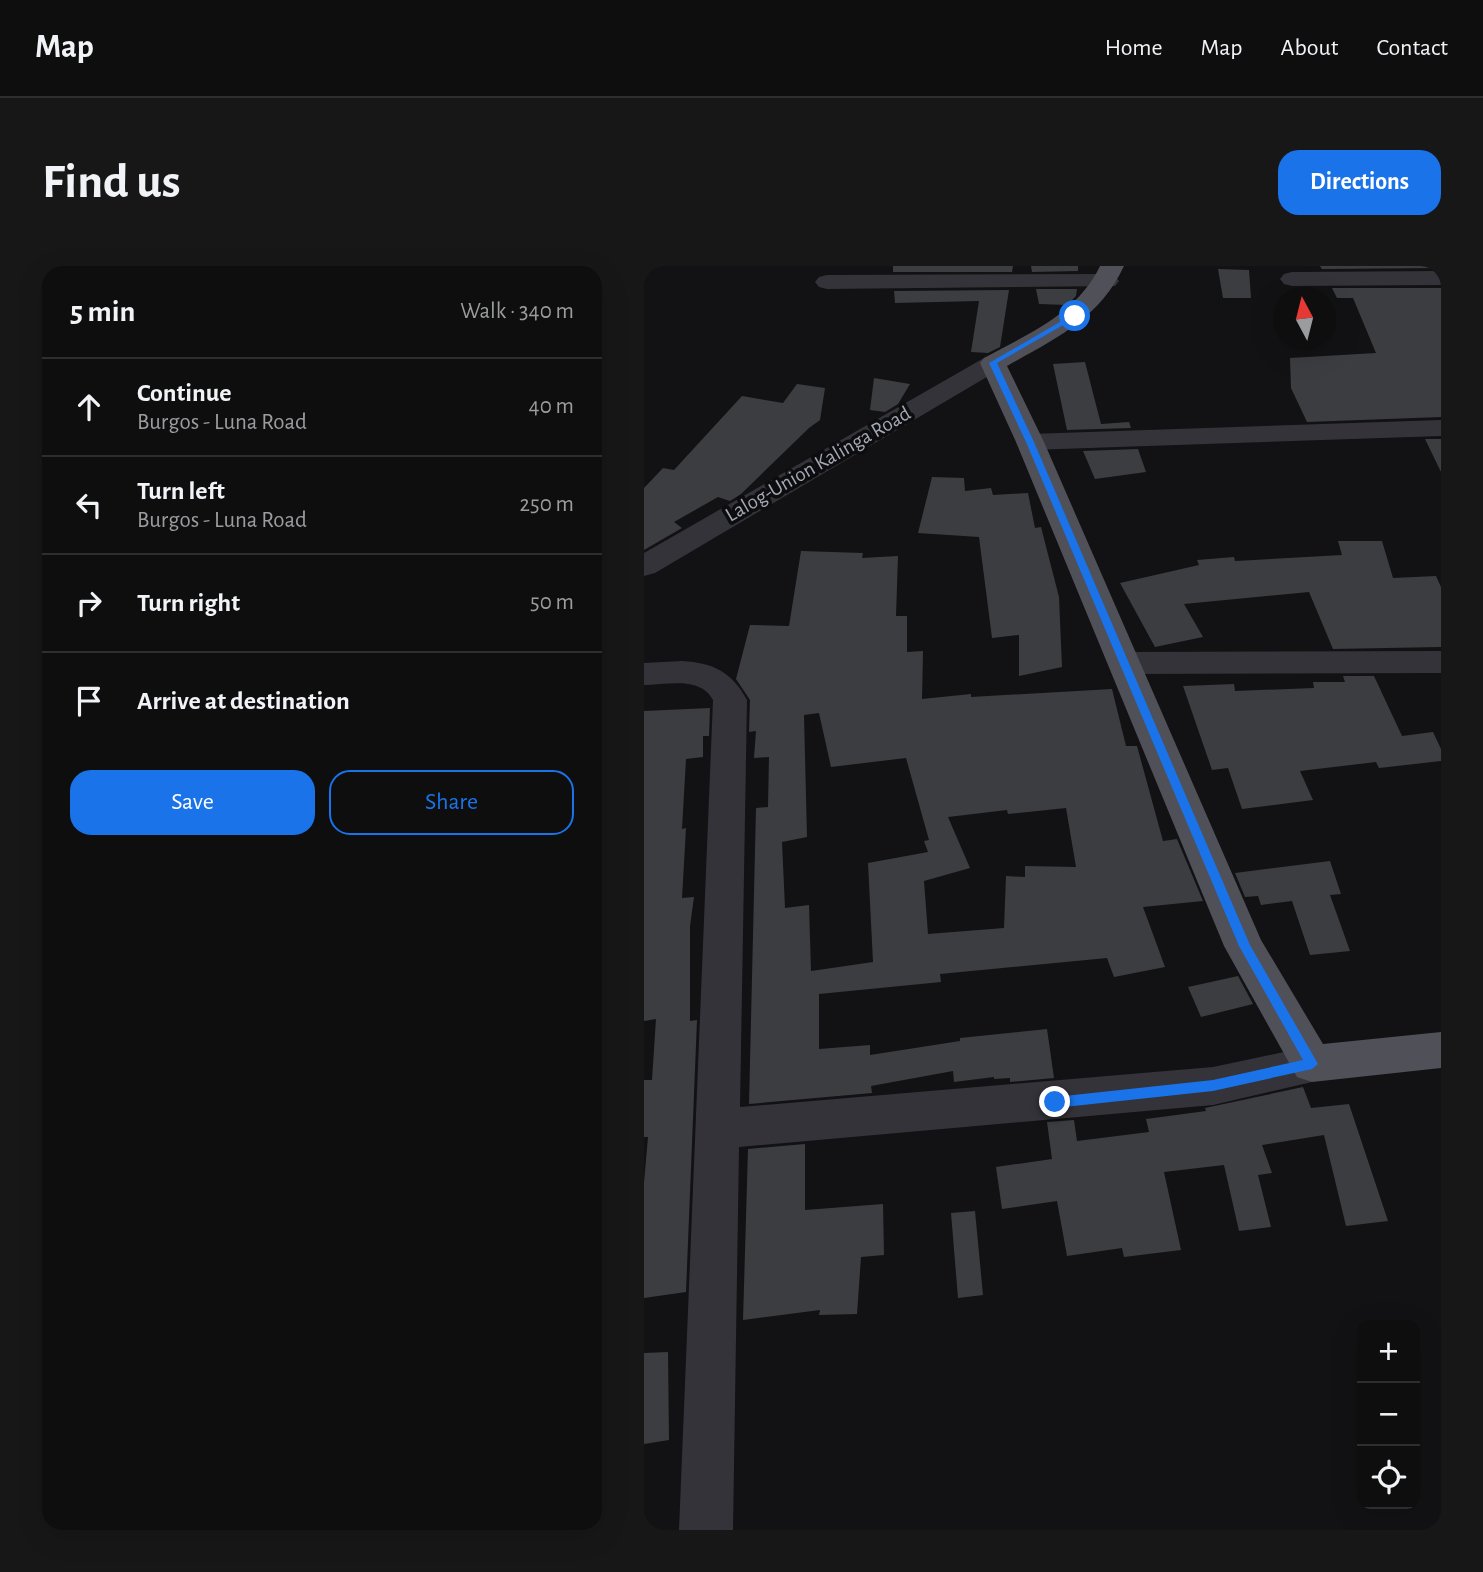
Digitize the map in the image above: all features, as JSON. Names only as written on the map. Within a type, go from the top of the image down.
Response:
[{"type":"main road","points":[[1109,273],[1094,300],[1075,316],[993,363],[1030,442],[1244,946],[1312,1064],[1441,1050]]},
{"type":"street","points":[[827,282],[1109,273]]},
{"type":"street","points":[[1292,279],[1441,278]]},
{"type":"street","name":"Lalog-Union Kalinga Road","points":[[644,566],[993,363]]},
{"type":"street","points":[[1030,442],[1441,428]]},
{"type":"street","points":[[1125,663],[1441,662]]},
{"type":"street","points":[[644,674],[706,675],[717,678],[726,688],[730,700],[706,1530]]},
{"type":"street","points":[[718,1129],[1055,1102],[1213,1086],[1312,1064]]},
{"type":"building","points":[[893,266],[1013,266],[1012,272],[893,272]]},
{"type":"building","points":[[1031,266],[1078,266],[1078,271],[1032,272]]},
{"type":"building","points":[[1320,266],[1441,266],[1441,268],[1322,269]]},
{"type":"building","points":[[1218,269],[1249,270],[1251,298],[1223,298]]},
{"type":"building","points":[[1336,288],[1441,288],[1441,417],[1307,422],[1291,388],[1290,358],[1376,353],[1353,298],[1337,298]]},
{"type":"building","points":[[1036,289],[1077,289],[1076,296],[1067,305],[1039,304]]},
{"type":"building","points":[[1009,290],[1000,347],[988,353],[971,352],[979,301],[895,303],[894,291]]},
{"type":"building","points":[[1085,362],[1101,424],[1129,422],[1131,428],[1067,430],[1053,364]]},
{"type":"building","points":[[874,378],[910,384],[898,404],[885,412],[870,410]]},
{"type":"building","points":[[797,384],[825,388],[820,420],[741,494],[730,501],[718,497],[674,522],[682,528],[644,550],[644,488],[663,468],[674,470],[742,396],[783,403]]},
{"type":"building","points":[[1425,439],[1441,439],[1441,472]]},
{"type":"building","points":[[1138,449],[1146,472],[1095,479],[1083,451]]},
{"type":"building","points":[[932,477],[964,478],[965,491],[991,488],[993,495],[1028,493],[1035,528],[1041,527],[1059,597],[1062,667],[1019,676],[1019,635],[992,638],[979,537],[918,533]]},
{"type":"building","points":[[1338,541],[1382,541],[1393,578],[1436,576],[1441,587],[1441,647],[1333,649],[1309,592],[1184,604],[1203,637],[1155,647],[1120,583],[1199,565],[1197,560],[1234,557],[1235,561],[1342,555]]},
{"type":"building","points":[[801,551],[863,553],[862,558],[898,556],[896,616],[907,616],[907,652],[923,651],[922,699],[971,694],[971,697],[1112,689],[1126,746],[1137,746],[1163,841],[1177,839],[1203,901],[1143,907],[1165,967],[1114,977],[1107,958],[940,974],[941,982],[819,994],[819,1049],[870,1045],[870,1055],[960,1041],[960,1038],[1047,1029],[1054,1078],[1010,1082],[1010,1078],[994,1077],[954,1082],[953,1071],[871,1086],[872,1093],[749,1104],[756,808],[768,807],[769,757],[754,758],[756,731],[749,732],[750,700],[736,679],[750,625],[789,626]],"holes":[[[819,713],[831,767],[906,758],[929,840],[924,841],[928,852],[868,863],[873,962],[811,971],[809,905],[785,908],[782,842],[807,837],[804,715]],[[1066,808],[1076,867],[1025,866],[1025,877],[1006,876],[1004,928],[928,934],[924,881],[970,868],[948,817],[1007,810],[1008,814]]]},
{"type":"building","points":[[1343,676],[1374,676],[1402,736],[1433,732],[1441,749],[1441,761],[1379,768],[1376,762],[1300,771],[1313,800],[1242,809],[1228,768],[1212,770],[1183,686],[1234,684],[1235,691],[1314,688],[1313,682],[1345,682]]},
{"type":"building","points":[[710,708],[709,736],[703,736],[703,757],[686,759],[682,829],[686,828],[682,898],[694,897],[690,926],[690,1021],[697,1020],[686,1292],[644,1298],[644,1183],[648,1137],[644,1137],[644,1080],[652,1080],[656,1019],[644,1021],[644,711]]},
{"type":"building","points":[[1330,861],[1341,894],[1330,895],[1350,951],[1310,955],[1292,901],[1261,905],[1258,896],[1245,897],[1235,873]]},
{"type":"building","points":[[1238,976],[1253,1004],[1201,1017],[1188,987]]},
{"type":"building","points":[[1303,1087],[1311,1108],[1349,1104],[1388,1221],[1346,1226],[1324,1135],[1262,1145],[1272,1173],[1258,1175],[1271,1227],[1239,1231],[1224,1165],[1164,1172],[1181,1250],[1124,1257],[1122,1248],[1067,1256],[1057,1201],[1002,1209],[996,1167],[1052,1159],[1047,1122],[1074,1120],[1077,1141],[1149,1132],[1146,1119],[1206,1111],[1205,1108]]},
{"type":"building","points":[[805,1144],[805,1210],[883,1204],[884,1255],[861,1257],[857,1314],[819,1315],[820,1310],[743,1320],[748,1149]]},
{"type":"building","points":[[975,1211],[983,1295],[958,1298],[951,1213]]},
{"type":"building","points":[[668,1352],[669,1440],[644,1444],[644,1353]]},
{"type":"route","points":[[1055,1102],[1213,1086],[1312,1064],[1244,946],[1030,442],[993,363],[1075,316]]}]
